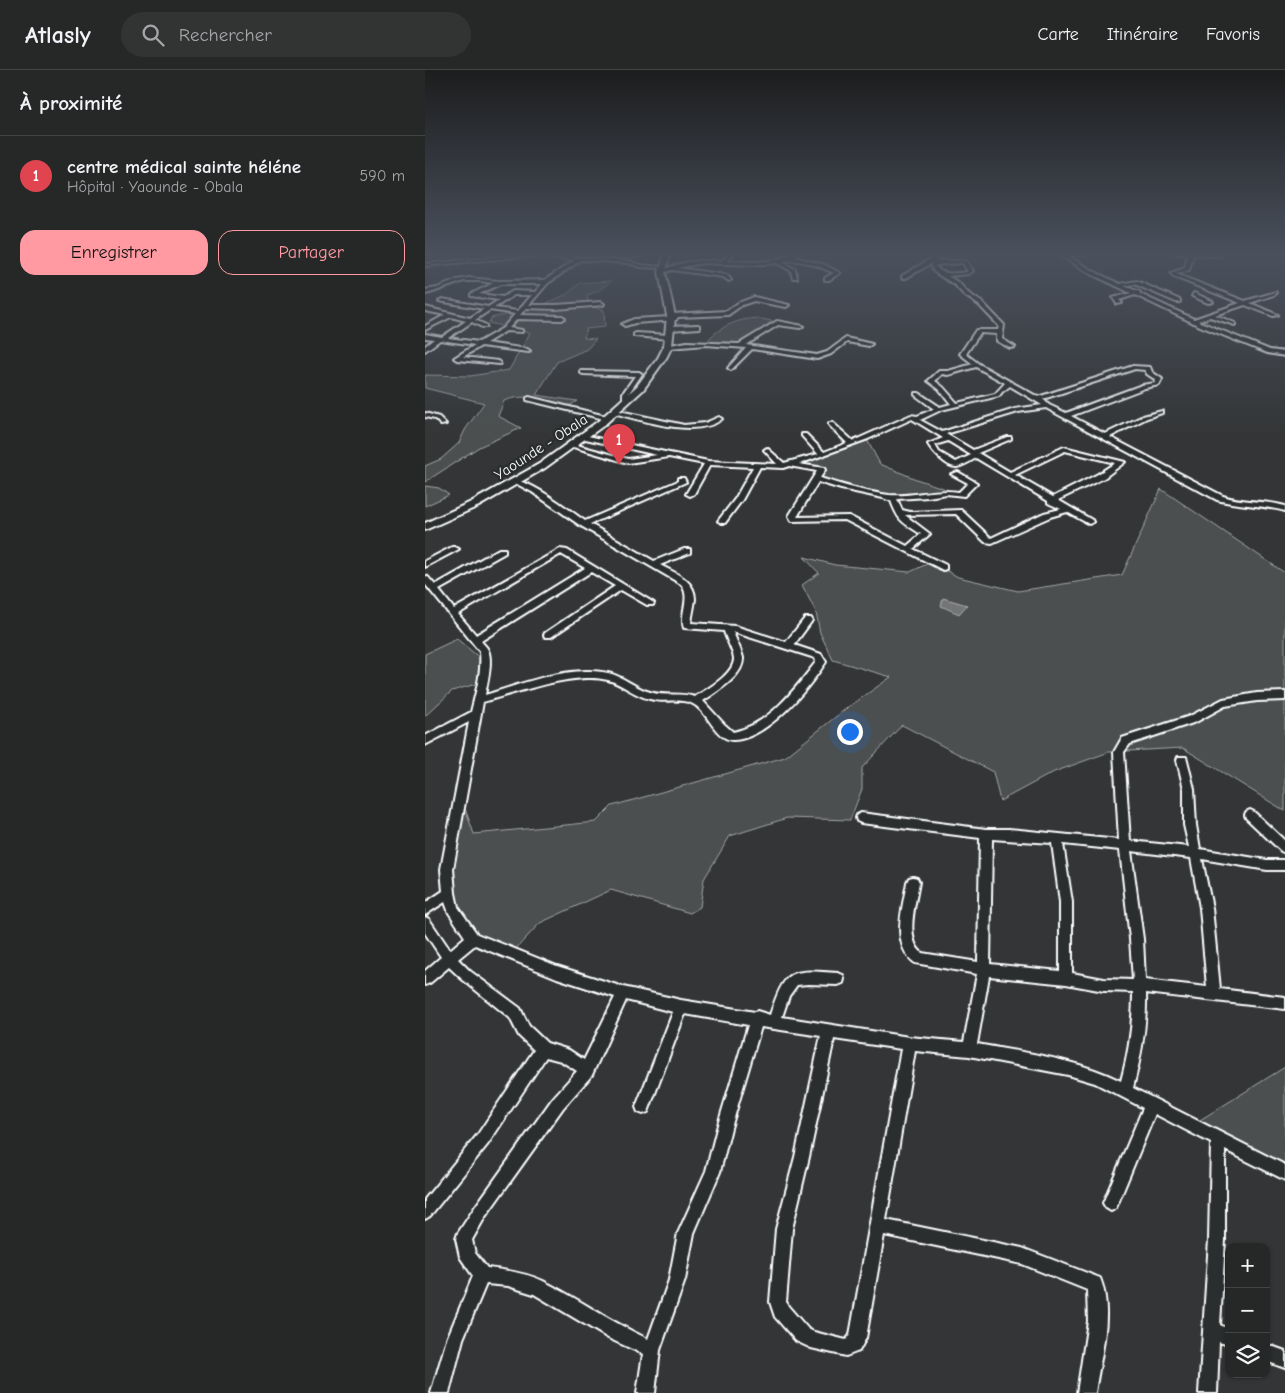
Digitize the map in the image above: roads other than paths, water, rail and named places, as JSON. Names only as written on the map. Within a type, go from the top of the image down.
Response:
[{"type":"highway","points":[[669,315],[670,329]]},
{"type":"highway","name":"Yaounde - Obala","points":[[425,527],[517,482],[573,446],[626,402],[662,358],[670,329]]},
{"type":"street","points":[[425,328],[449,315],[471,320],[484,326]]},
{"type":"street","points":[[425,349],[479,315]]},
{"type":"street","points":[[498,363],[457,358],[505,329],[516,315],[562,318]]},
{"type":"street","points":[[636,335],[670,329],[722,315]]},
{"type":"street","points":[[992,315],[1002,328],[999,332],[999,340],[1012,347]]},
{"type":"street","points":[[1179,315],[1257,347],[1285,354]]},
{"type":"street","points":[[1194,321],[1216,315]]},
{"type":"street","points":[[1213,316],[1233,324]]},
{"type":"street","points":[[670,329],[703,318]]},
{"type":"street","points":[[625,324],[634,321],[670,329],[700,343],[751,346],[817,357],[829,353],[846,340],[869,344]]},
{"type":"street","points":[[740,345],[750,341],[777,323],[800,326]]},
{"type":"street","points":[[670,329],[698,327]]},
{"type":"street","points":[[505,329],[520,331]]},
{"type":"street","points":[[999,332],[977,331],[963,354],[977,366],[1040,400],[1047,406],[1231,502],[1272,504],[1285,509]]},
{"type":"street","points":[[425,336],[527,351]]},
{"type":"street","points":[[731,368],[751,346]]},
{"type":"street","points":[[955,406],[941,388],[931,381],[932,378],[941,372],[947,373],[977,366]]},
{"type":"street","points":[[1037,399],[1135,367],[1148,368],[1149,373],[1159,379],[1157,384],[1144,386],[1067,415]]},
{"type":"street","points":[[583,372],[639,374],[626,393],[626,402]]},
{"type":"street","points":[[916,419],[939,409],[997,395],[1009,383]]},
{"type":"street","points":[[917,394],[939,409]]},
{"type":"street","points":[[529,399],[684,427],[706,426],[719,419]]},
{"type":"street","points":[[1009,438],[974,454],[956,465],[937,453],[931,444],[944,437],[1017,410],[1047,406]]},
{"type":"street","points":[[1105,437],[1145,417],[1160,412]]},
{"type":"street","points":[[425,415],[437,418],[443,424]]},
{"type":"street","points":[[787,465],[882,432],[913,416],[998,469],[1011,474],[1065,510],[1089,522]]},
{"type":"street","points":[[831,424],[851,443]]},
{"type":"street","points":[[804,435],[822,454]]},
{"type":"street","points":[[583,437],[709,463],[758,466],[787,465],[821,470],[793,516],[795,519],[846,518],[943,567]]},
{"type":"street","points":[[573,446],[628,461],[669,455]]},
{"type":"street","points":[[1011,474],[1064,449],[1121,462],[1101,476],[1051,500]]},
{"type":"street","points":[[767,450],[787,465]]},
{"type":"street","points":[[690,494],[709,463]]},
{"type":"street","points":[[722,521],[738,500],[758,466]]},
{"type":"street","points":[[888,497],[946,492],[961,494],[973,483],[955,474]]},
{"type":"street","points":[[817,479],[894,500],[903,520],[927,534],[908,549]]},
{"type":"street","points":[[584,524],[682,482],[681,480]]},
{"type":"street","points":[[479,700],[541,683],[585,676],[608,677],[653,697],[696,701],[709,712],[727,734],[736,736],[755,729],[790,701],[821,662],[818,656],[748,632],[727,628],[687,626],[691,595],[689,587],[654,564],[584,524],[535,490],[517,482]]},
{"type":"street","points":[[898,512],[917,514],[958,512],[988,540],[993,541],[1047,515],[1065,510]]},
{"type":"street","points":[[425,564],[455,549]]},
{"type":"street","points":[[435,590],[502,551]]},
{"type":"street","points":[[453,613],[560,551],[650,603]]},
{"type":"street","points":[[654,564],[687,551]]},
{"type":"street","points":[[475,640],[591,568]]},
{"type":"street","points":[[425,579],[484,651],[485,658],[483,682],[475,714],[447,869],[449,893],[453,909],[473,938],[557,972],[623,993],[681,1006],[909,1044],[969,1049],[1068,1068],[1097,1077],[1285,1173]]},
{"type":"street","points":[[548,636],[621,586]]},
{"type":"street","points":[[788,646],[808,620]]},
{"type":"street","points":[[696,701],[728,679],[738,664],[739,657],[727,628]]},
{"type":"street","points":[[1125,1091],[1135,1062],[1138,1040],[1139,986],[1136,926],[1125,845],[1119,752],[1126,741],[1193,719],[1223,703],[1257,697],[1285,696]]},
{"type":"street","points":[[425,741],[475,714]]},
{"type":"street","points":[[1182,760],[1189,789],[1190,825],[1194,853],[1206,908],[1214,995]]},
{"type":"street","points":[[1250,815],[1285,848]]},
{"type":"street","points":[[861,818],[986,834],[1009,834],[1125,845],[1285,865]]},
{"type":"street","points":[[969,1049],[984,969],[986,834]]},
{"type":"street","points":[[1057,839],[1066,902],[1066,978]]},
{"type":"street","points":[[913,882],[906,932],[908,951],[912,956],[984,969],[1066,978],[1104,985],[1139,986],[1285,1003]]},
{"type":"street","points":[[425,910],[449,893]]},
{"type":"street","points":[[425,923],[449,959],[466,975],[515,1013],[524,1031],[543,1049],[564,1055],[587,1070]]},
{"type":"street","points":[[425,980],[473,938]]},
{"type":"street","points":[[774,1021],[786,986],[791,980],[799,978],[838,979]]},
{"type":"street","points":[[440,1393],[455,1339],[481,1276],[480,1270],[468,1256],[464,1238],[480,1212],[558,1103],[587,1070],[623,993]]},
{"type":"street","points":[[643,1107],[681,1006]]},
{"type":"street","points":[[646,1393],[653,1350],[677,1280],[690,1220],[713,1172],[724,1128],[757,1018]]},
{"type":"street","points":[[829,1031],[782,1246],[779,1308],[802,1335],[811,1340],[845,1348],[853,1345],[858,1338],[909,1044]]},
{"type":"street","points":[[425,1211],[483,1139],[543,1049]]},
{"type":"street","points":[[1111,1203],[1151,1105]]},
{"type":"street","points":[[1208,1393],[1213,1331],[1218,1214],[1218,1139]]},
{"type":"street","points":[[878,1226],[1022,1256],[1094,1284],[1097,1295],[1096,1323],[1086,1393]]},
{"type":"street","points":[[481,1276],[508,1278],[538,1287],[614,1332],[653,1350]]},
{"type":"street","points":[[1213,1331],[1225,1336]]},
{"type":"street","points":[[1270,1354],[1285,1360]]},
{"type":"place","name":"centre médical sainte héléne","points":[[619,465]]}]
